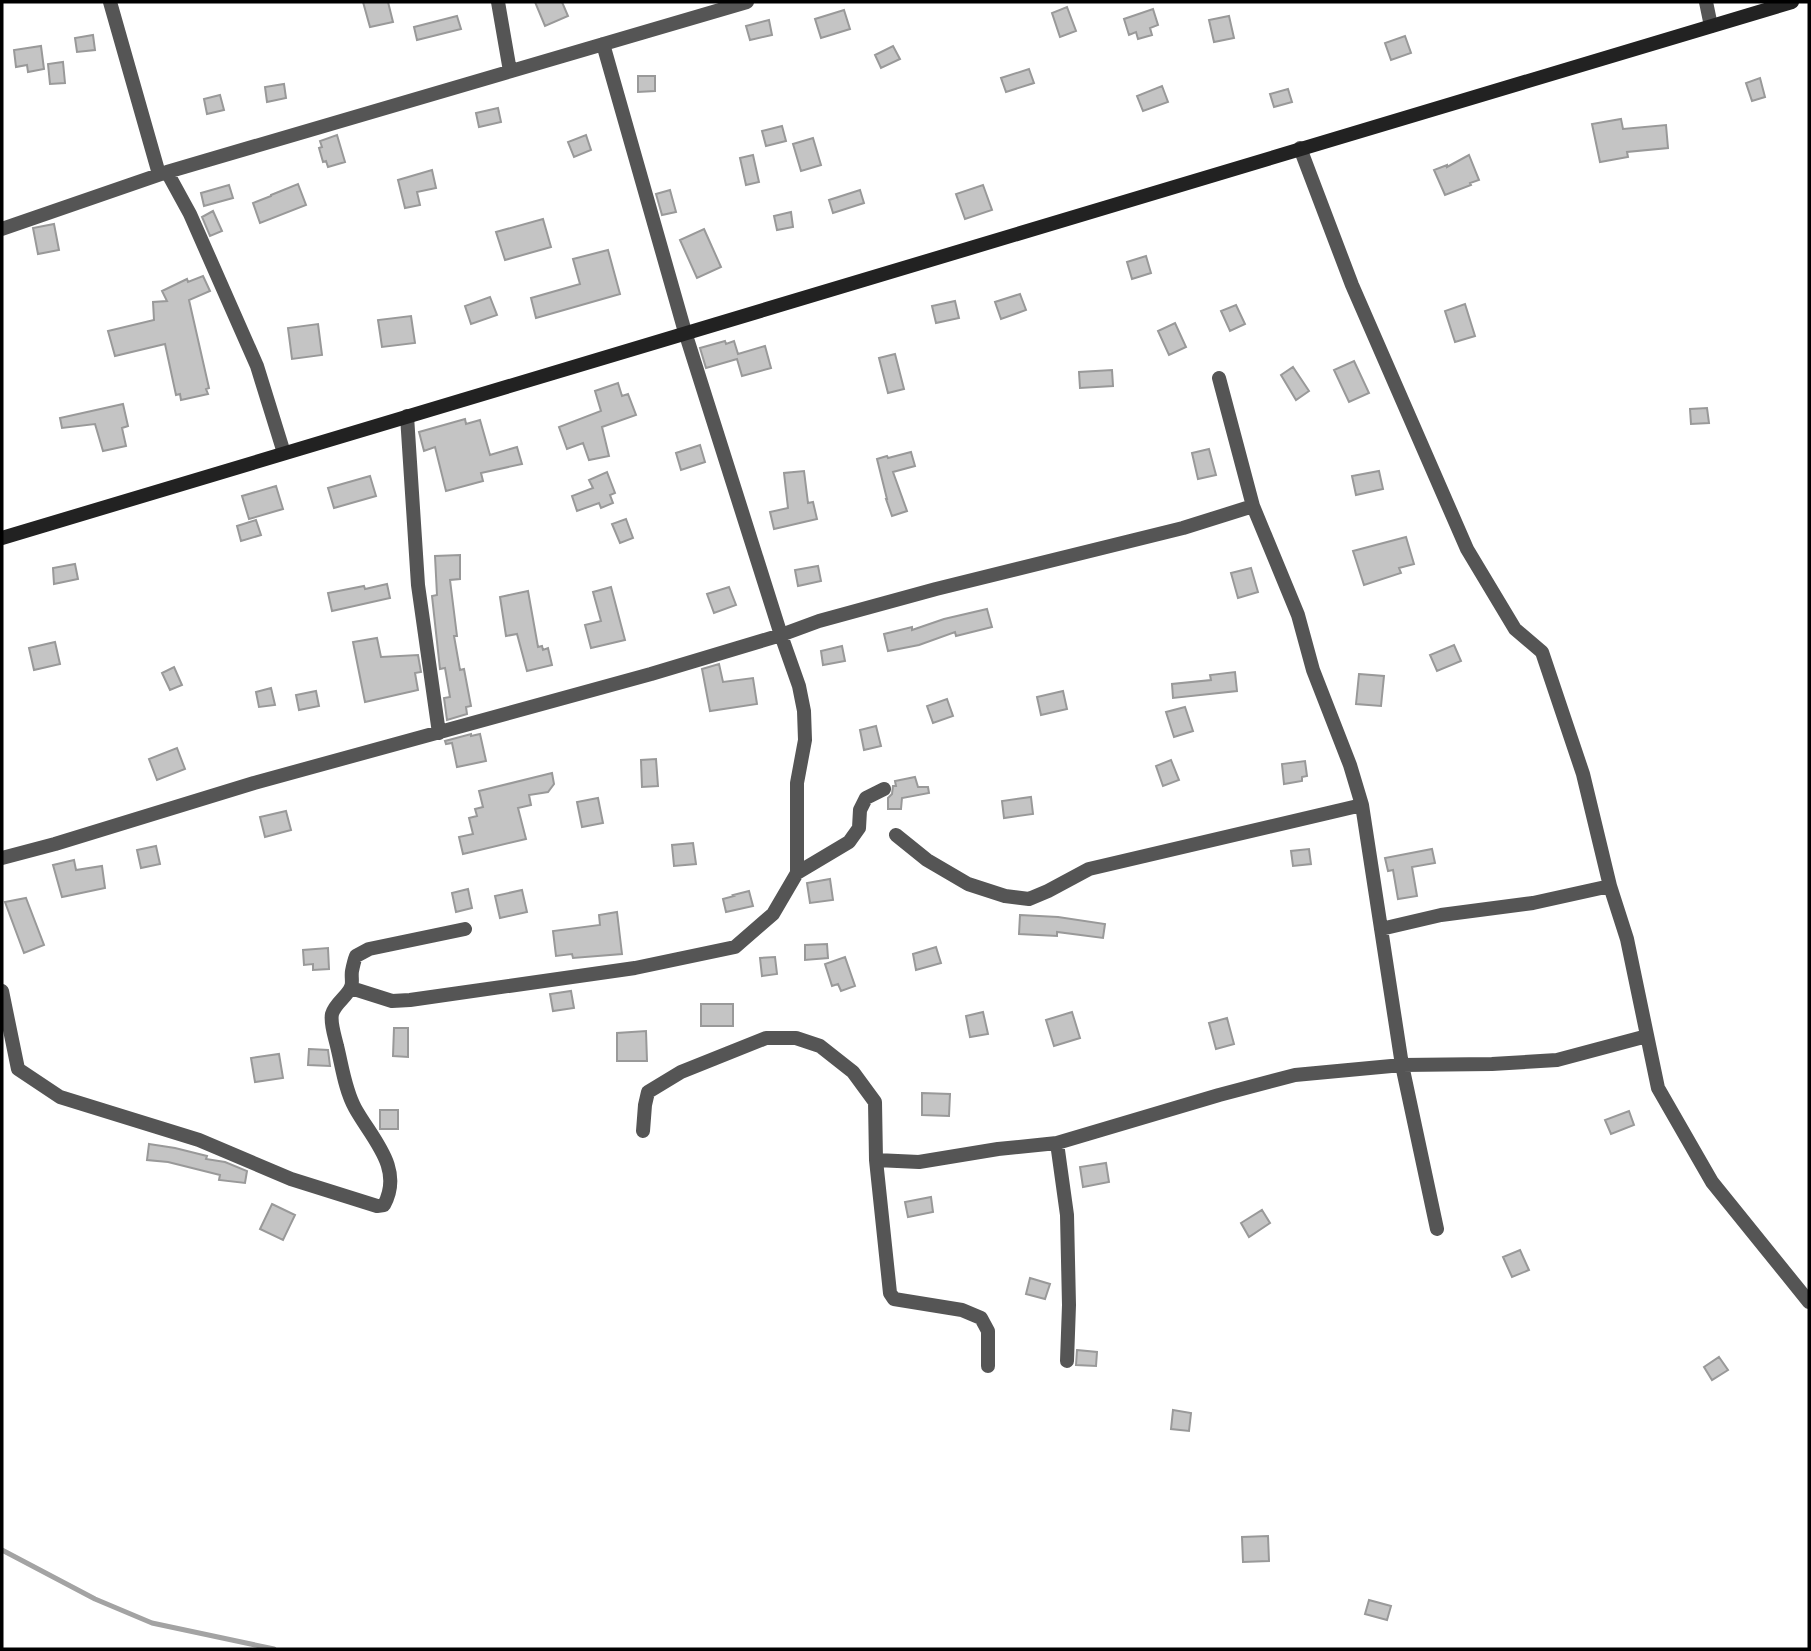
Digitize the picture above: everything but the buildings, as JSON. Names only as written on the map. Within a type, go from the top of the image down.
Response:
[{"type":"main road","points":[[2,538],[1792,2]]},
{"type":"street","points":[[110,2],[163,173],[190,214],[257,366],[284,453]]},
{"type":"street","points":[[498,2],[510,71]]},
{"type":"street","points":[[2,229],[163,173],[747,2]]},
{"type":"street","points":[[1706,2],[1711,26]]},
{"type":"street","points":[[603,44],[685,332],[799,685],[806,740],[797,783],[797,873]]},
{"type":"street","points":[[1300,148],[1352,285],[1467,549],[1515,629],[1542,652],[1583,774],[1610,886],[1627,939],[1658,1088],[1712,1182],[1809,1302]]},
{"type":"street","points":[[1219,378],[1253,506],[1298,615],[1313,670],[1350,765],[1362,805],[1402,1065],[1437,1229]]},
{"type":"street","points":[[407,416],[418,585],[439,733]]},
{"type":"street","points":[[2,858],[254,783],[781,635],[819,621],[1183,528],[1253,506]]},
{"type":"street","points":[[351,988],[392,1001],[410,1000],[635,968],[735,947],[773,914],[797,873],[849,842],[859,828],[860,810],[866,798],[884,789]]},
{"type":"street","points":[[896,835],[927,860],[968,884],[1005,896],[1029,899],[1089,869],[1362,805]]},
{"type":"street","points":[[1381,929],[1441,915],[1533,903],[1610,886]]},
{"type":"street","points":[[2,991],[18,1069],[60,1097],[199,1140],[291,1179],[377,1206],[384,1205],[388,1198],[392,1179],[375,1138],[354,1106],[334,1032],[332,1014],[351,988],[356,956],[369,949],[465,929]]},
{"type":"street","points":[[876,1160],[919,1162],[998,1149],[1058,1143],[1295,1075],[1402,1065],[1557,1060],[1647,1036]]},
{"type":"street","points":[[643,1131],[648,1092],[681,1072],[766,1038],[796,1038],[820,1046],[853,1072],[875,1102],[876,1160],[890,1293],[894,1299],[962,1310],[981,1318],[988,1331],[988,1366]]},
{"type":"street","points":[[1058,1143],[1067,1215],[1067,1361]]},
{"type":"waterway","points":[[2,1550],[95,1599],[152,1623],[274,1649]]}]
